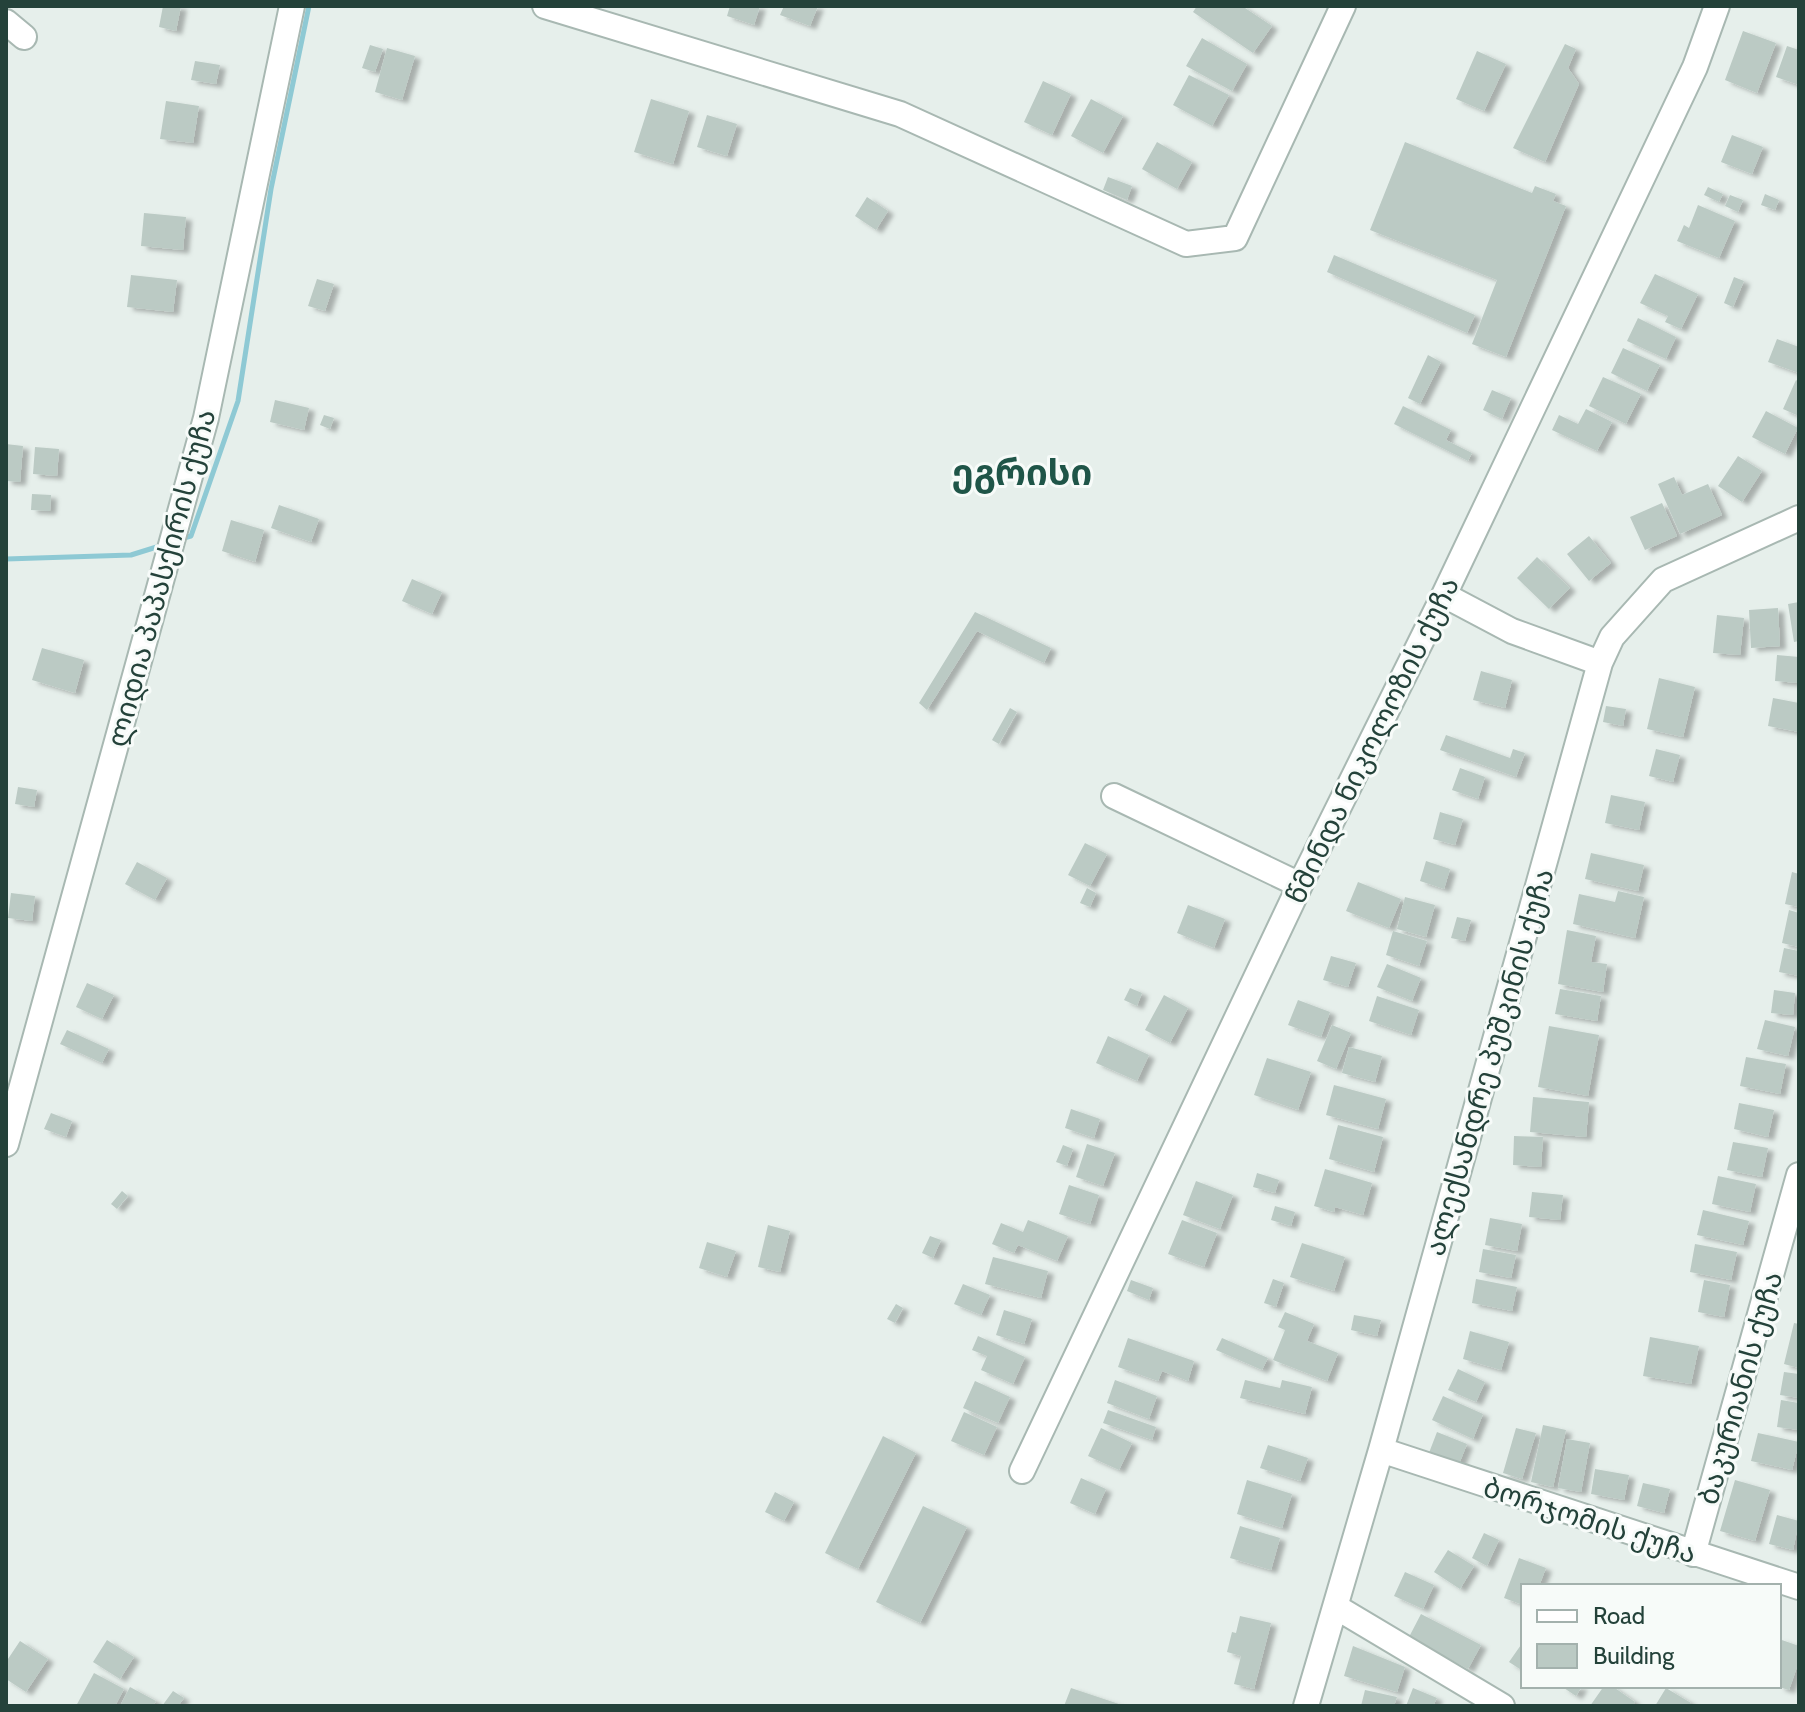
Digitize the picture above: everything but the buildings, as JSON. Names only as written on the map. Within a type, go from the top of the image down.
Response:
[{"type":"street","name":"ლიდია პაპასქირის ქუჩა","points":[[6,1144],[206,418],[292,6]]},
{"type":"street","points":[[545,6],[900,114],[1186,244],[1235,238],[1343,6]]},
{"type":"street","name":"წმინდა ნიკოლოზის ქუჩა","points":[[1022,1471],[1300,885],[1444,595],[1695,67],[1717,6]]},
{"type":"street","name":"ალექსანდრე პუშკინის ქუჩა","points":[[1306,1706],[1381,1450],[1600,663],[1612,637],[1663,580],[1799,518]]},
{"type":"street","points":[[1444,595],[1512,631],[1600,663]]},
{"type":"street","points":[[1114,796],[1300,885]]},
{"type":"street","name":"ბაკურიანის ქუჩა","points":[[1693,1554],[1799,1175]]},
{"type":"street","name":"ბორჯომის ქუჩა","points":[[1381,1450],[1799,1587]]},
{"type":"street","points":[[1336,1607],[1502,1706]]},
{"type":"waterway","points":[[180,539],[191,536],[238,401],[271,189],[309,6]]},
{"type":"waterway","points":[[6,559],[131,555],[163,545]]},
{"type":"district","name":"ეგრისი","points":[[1022,472]]}]
